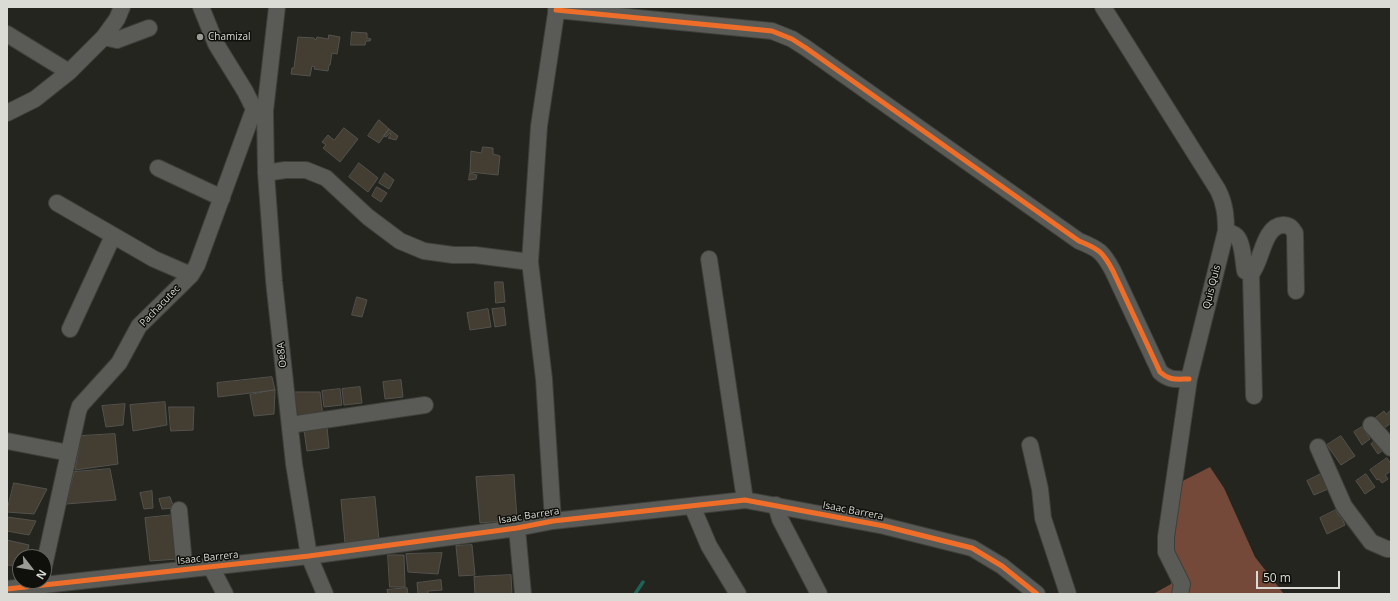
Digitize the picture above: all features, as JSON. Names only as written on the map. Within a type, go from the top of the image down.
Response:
[{"type":"street","points":[[7,114],[35,99],[69,72],[104,36],[117,19],[122,7]]},
{"type":"street","points":[[201,7],[216,44],[260,110]]},
{"type":"street","name":"Pachacutec","points":[[48,549],[80,406],[119,363],[139,326],[191,275],[201,256],[222,198],[260,110],[277,7]]},
{"type":"street","name":"Quis Quis","points":[[1103,7],[1218,190],[1223,202],[1226,216],[1226,231],[1189,379],[1166,537],[1166,552],[1182,584],[1180,594]]},
{"type":"street","points":[[553,521],[544,379],[530,262],[539,126],[556,8],[772,31],[792,39],[1079,241],[1099,250],[1107,259],[1160,372],[1166,377],[1172,379],[1189,379]]},
{"type":"street","points":[[104,36],[117,40],[149,28]]},
{"type":"street","points":[[7,34],[69,72]]},
{"type":"street","name":"Oe8A","points":[[260,110],[275,288],[290,425],[309,556],[325,594]]},
{"type":"street","points":[[158,168],[222,198]]},
{"type":"street","points":[[266,174],[285,170],[306,170],[326,178],[368,217],[400,241],[424,251],[453,255],[475,255],[530,262]]},
{"type":"street","points":[[56,203],[154,259],[191,275]]},
{"type":"street","points":[[1254,396],[1251,274],[1255,269],[1267,237],[1278,226],[1288,225],[1292,228],[1295,234],[1296,291]]},
{"type":"street","points":[[1226,231],[1238,238],[1245,271],[1251,274]]},
{"type":"street","points":[[70,329],[113,236]]},
{"type":"street","points":[[709,259],[745,500]]},
{"type":"street","points":[[290,425],[425,405]]},
{"type":"street","points":[[1371,425],[1391,448]]},
{"type":"street","points":[[7,441],[69,453]]},
{"type":"street","points":[[1030,444],[1040,489],[1044,518],[1068,594]]},
{"type":"street","points":[[1318,447],[1344,506],[1371,542],[1387,549],[1391,549]]},
{"type":"street","name":"Isaac Barrera","points":[[52,586],[309,556],[517,528],[553,521],[745,500],[884,526],[972,548],[1002,566],[1037,594]]},
{"type":"street","points":[[776,505],[780,519],[819,594]]},
{"type":"street","points":[[692,506],[709,546],[738,594]]},
{"type":"street","points":[[179,510],[184,563],[186,569]]},
{"type":"street","points":[[517,528],[523,594]]},
{"type":"street","points":[[211,567],[225,594]]},
{"type":"shaded area","points":[[1210,467],[1224,488],[1255,557],[1284,594],[1153,594],[1171,584],[1165,490]]},
{"type":"building","points":[[352,32],[367,33],[367,38],[371,39],[370,41],[366,41],[365,45],[351,45]]},
{"type":"building","points":[[329,35],[340,37],[337,54],[332,53],[328,71],[314,69],[315,67],[312,66],[310,76],[291,74],[292,68],[294,68],[298,37],[314,38],[316,40],[317,37],[328,39]]},
{"type":"building","points":[[379,120],[389,129],[379,143],[368,136]]},
{"type":"building","points":[[344,128],[358,139],[340,162],[323,148],[326,145],[322,142],[328,135],[334,140]]},
{"type":"building","points":[[389,129],[398,136],[396,140],[388,138],[391,134],[390,133],[386,137],[384,136]]},
{"type":"building","points":[[483,147],[493,148],[493,154],[500,156],[498,175],[470,172],[471,151],[481,153]]},
{"type":"building","points":[[359,163],[378,178],[368,192],[349,177]]},
{"type":"building","points":[[385,173],[394,180],[389,189],[379,183]]},
{"type":"building","points":[[470,173],[477,175],[476,179],[469,180]]},
{"type":"building","points":[[377,187],[387,193],[381,202],[372,196]]},
{"type":"building","points":[[495,282],[503,282],[505,302],[496,303]]},
{"type":"building","points":[[357,297],[367,300],[362,317],[352,315]]},
{"type":"building","points":[[504,308],[506,325],[495,327],[492,309]]},
{"type":"building","points":[[488,309],[491,327],[470,330],[467,313]]},
{"type":"building","points":[[272,377],[275,390],[218,397],[217,383]]},
{"type":"building","points":[[401,380],[403,397],[385,399],[383,382]]},
{"type":"building","points":[[360,387],[362,403],[344,405],[342,389]]},
{"type":"building","points":[[340,389],[342,405],[324,407],[322,391]]},
{"type":"building","points":[[275,390],[274,414],[254,416],[250,395]]},
{"type":"building","points":[[291,392],[320,392],[323,417],[299,423]]},
{"type":"building","points":[[165,402],[167,425],[133,431],[130,405]]},
{"type":"building","points":[[125,404],[123,425],[106,427],[102,406]]},
{"type":"building","points":[[169,407],[194,407],[193,430],[171,431]]},
{"type":"building","points":[[1391,410],[1391,423],[1383,429],[1375,418],[1384,411],[1386,414]]},
{"type":"building","points":[[327,427],[329,448],[307,451],[304,430]]},
{"type":"building","points":[[1362,427],[1370,439],[1362,445],[1354,432]]},
{"type":"building","points":[[115,434],[118,464],[75,470],[81,436]]},
{"type":"building","points":[[1341,436],[1355,456],[1341,465],[1327,445]]},
{"type":"building","points":[[1375,441],[1382,451],[1378,454],[1371,444]]},
{"type":"building","points":[[1387,458],[1391,464],[1391,471],[1385,475],[1388,479],[1382,483],[1379,479],[1377,480],[1370,470]]},
{"type":"building","points":[[110,469],[116,500],[66,504],[74,472]]},
{"type":"building","points":[[1321,474],[1328,489],[1314,495],[1307,481]]},
{"type":"building","points":[[1366,474],[1375,487],[1365,494],[1356,481]]},
{"type":"building","points":[[514,475],[517,520],[480,523],[476,477]]},
{"type":"building","points":[[14,483],[47,489],[34,514],[7,512]]},
{"type":"building","points":[[152,491],[153,508],[144,509],[140,493]]},
{"type":"building","points":[[170,497],[174,508],[162,509],[159,499]]},
{"type":"building","points":[[375,497],[379,540],[345,543],[341,500]]},
{"type":"building","points":[[1336,510],[1339,516],[1341,516],[1345,525],[1327,534],[1320,518]]},
{"type":"building","points":[[174,515],[177,559],[150,561],[145,518]]},
{"type":"building","points":[[7,517],[36,521],[29,535],[7,531]]},
{"type":"building","points":[[7,540],[29,545],[28,549],[12,549],[12,565],[7,565]]},
{"type":"building","points":[[472,545],[475,575],[459,576],[456,546]]},
{"type":"building","points":[[442,553],[438,574],[408,572],[406,554]]},
{"type":"building","points":[[388,555],[404,555],[405,587],[390,587]]},
{"type":"building","points":[[511,575],[512,594],[475,594],[474,577]]},
{"type":"building","points":[[441,580],[442,590],[428,591],[428,594],[418,594],[417,583]]},
{"type":"building","points":[[407,588],[408,594],[388,594],[387,590]]},
{"type":"waterway","points":[[635,594],[643,582]]},
{"type":"cycle path","points":[[556,10],[772,31],[792,39],[1079,241],[1100,252],[1113,271],[1160,372],[1170,378],[1189,379]]},
{"type":"cycle path","points":[[7,589],[309,556],[517,528],[553,521],[745,500],[884,526],[972,548],[1002,566],[1037,594]]},
{"type":"place","name":"Chamizal","points":[[200,37]]}]
